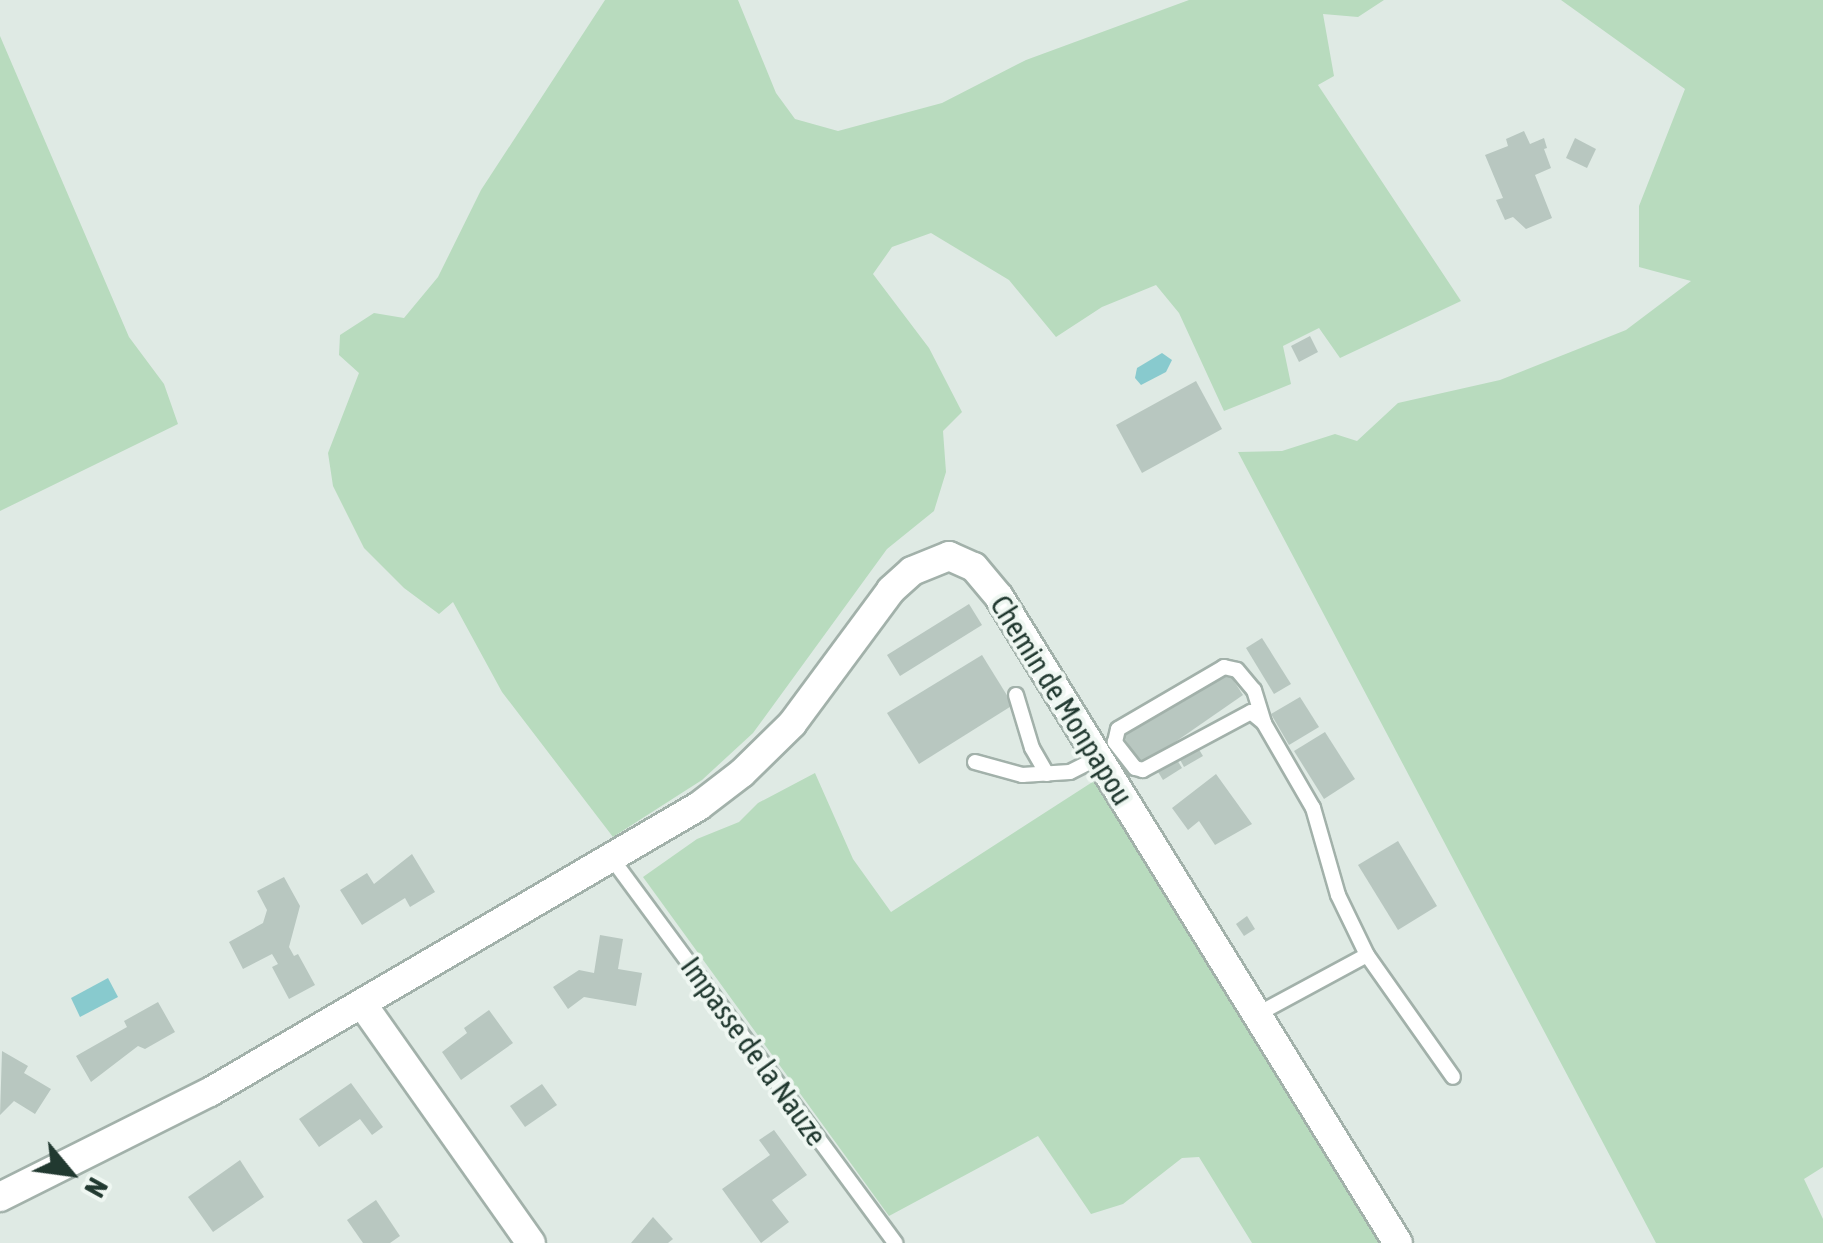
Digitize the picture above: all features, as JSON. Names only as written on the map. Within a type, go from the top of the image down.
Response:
[{"type":"street","name":"Chemin de Monpapou","points":[[0,1197],[192,1101],[362,1005],[613,860],[742,773],[792,724],[891,590],[912,571],[949,556],[974,567],[999,597],[1398,1243]]},
{"type":"street","points":[[362,1005],[531,1243]]},
{"type":"lane","points":[[1264,722],[1251,712],[1143,770],[1135,768],[1115,742],[1118,729],[1224,667],[1237,670],[1254,690],[1264,722],[1313,808],[1338,895],[1367,955],[1453,1077]]},
{"type":"lane","points":[[1016,696],[1032,748],[1047,774]]},
{"type":"lane","points":[[975,762],[1022,775],[1070,772],[1098,758]]},
{"type":"lane","name":"Impasse de la Nauze","points":[[613,860],[895,1243]]},
{"type":"lane","points":[[1256,1014],[1367,955]]},
{"type":"green space","points":[[605,0],[738,0],[776,93],[795,119],[838,131],[942,103],[1026,60],[1189,0],[1384,0],[1358,17],[1323,14],[1334,76],[1318,85],[1461,301],[1340,358],[1319,328],[1283,346],[1291,384],[1224,411],[1179,313],[1156,285],[1102,307],[1056,337],[1009,280],[931,233],[892,247],[873,274],[929,348],[962,412],[943,431],[946,472],[934,511],[887,549],[753,733],[702,780],[613,837],[502,692],[453,602],[439,614],[404,588],[364,548],[333,486],[328,453],[359,373],[339,355],[340,335],[374,313],[404,318],[438,277],[481,190]]},
{"type":"green space","points":[[1561,0],[1823,0],[1823,1167],[1804,1179],[1823,1219],[1823,1243],[1656,1243],[1238,452],[1282,451],[1335,434],[1357,441],[1398,403],[1500,380],[1626,330],[1691,281],[1639,267],[1639,206],[1685,89]]},
{"type":"green space","points":[[0,36],[129,337],[164,384],[178,424],[0,511]]},
{"type":"green space","points":[[815,773],[853,859],[891,912],[1094,781],[1386,1243],[1252,1243],[1199,1157],[1182,1158],[1123,1204],[1091,1214],[1038,1136],[889,1216],[643,877],[697,839],[739,822],[758,803]]},
{"type":"water","points":[[1162,353],[1172,360],[1166,372],[1141,385],[1135,378],[1137,368]]},
{"type":"water","points":[[108,978],[118,997],[80,1017],[71,998]]},
{"type":"building","points":[[1524,131],[1530,144],[1544,138],[1551,168],[1535,175],[1552,218],[1526,229],[1513,217],[1505,220],[1496,200],[1503,198],[1485,155],[1508,146],[1506,139]]},
{"type":"building","points":[[1575,138],[1596,149],[1587,168],[1566,158]]},
{"type":"building","points":[[1310,336],[1318,352],[1299,362],[1291,346]]},
{"type":"building","points":[[1196,381],[1222,429],[1142,473],[1116,425]]},
{"type":"building","points":[[969,604],[982,625],[900,676],[887,655]]},
{"type":"building","points":[[1262,638],[1291,684],[1274,694],[1246,648]]},
{"type":"building","points":[[982,655],[1013,705],[919,764],[887,713]]},
{"type":"building","points":[[1228,672],[1243,695],[1142,765],[1123,736]]},
{"type":"building","points":[[1300,697],[1319,727],[1289,745],[1271,714]]},
{"type":"building","points":[[1325,732],[1355,779],[1324,799],[1294,751]]},
{"type":"building","points":[[1195,743],[1203,756],[1184,767],[1177,754]]},
{"type":"building","points":[[1174,755],[1182,768],[1163,780],[1155,767]]},
{"type":"building","points":[[1216,774],[1252,824],[1215,845],[1199,821],[1188,830],[1172,808]]},
{"type":"building","points":[[1398,841],[1437,906],[1398,930],[1358,865]]},
{"type":"building","points":[[412,854],[435,892],[410,907],[405,898],[362,925],[340,890],[367,873],[374,884]]},
{"type":"building","points":[[284,877],[300,906],[289,947],[294,956],[298,954],[315,985],[289,999],[272,967],[278,964],[272,954],[243,969],[229,942],[263,923],[267,910],[257,891]]},
{"type":"building","points":[[1247,916],[1255,929],[1244,936],[1236,924]]},
{"type":"building","points":[[600,935],[623,939],[618,969],[642,973],[636,1006],[584,997],[568,1009],[553,987],[579,970],[594,973]]},
{"type":"building","points":[[158,1002],[175,1032],[145,1049],[138,1046],[91,1082],[76,1056],[127,1027],[124,1021]]},
{"type":"building","points":[[489,1010],[513,1043],[461,1080],[442,1052],[467,1033],[464,1028]]},
{"type":"building","points":[[2,1051],[28,1066],[24,1073],[51,1089],[35,1114],[14,1101],[0,1115]]},
{"type":"building","points":[[351,1083],[383,1127],[372,1135],[360,1119],[319,1147],[299,1119]]},
{"type":"building","points":[[542,1084],[557,1105],[525,1127],[510,1106]]},
{"type":"building","points":[[774,1130],[807,1175],[772,1200],[789,1222],[761,1243],[722,1189],[770,1155],[759,1140]]},
{"type":"building","points":[[240,1160],[264,1197],[213,1232],[188,1197]]},
{"type":"building","points":[[376,1200],[400,1236],[390,1243],[363,1243],[347,1220]]},
{"type":"building","points":[[653,1217],[673,1239],[668,1243],[631,1243]]}]
